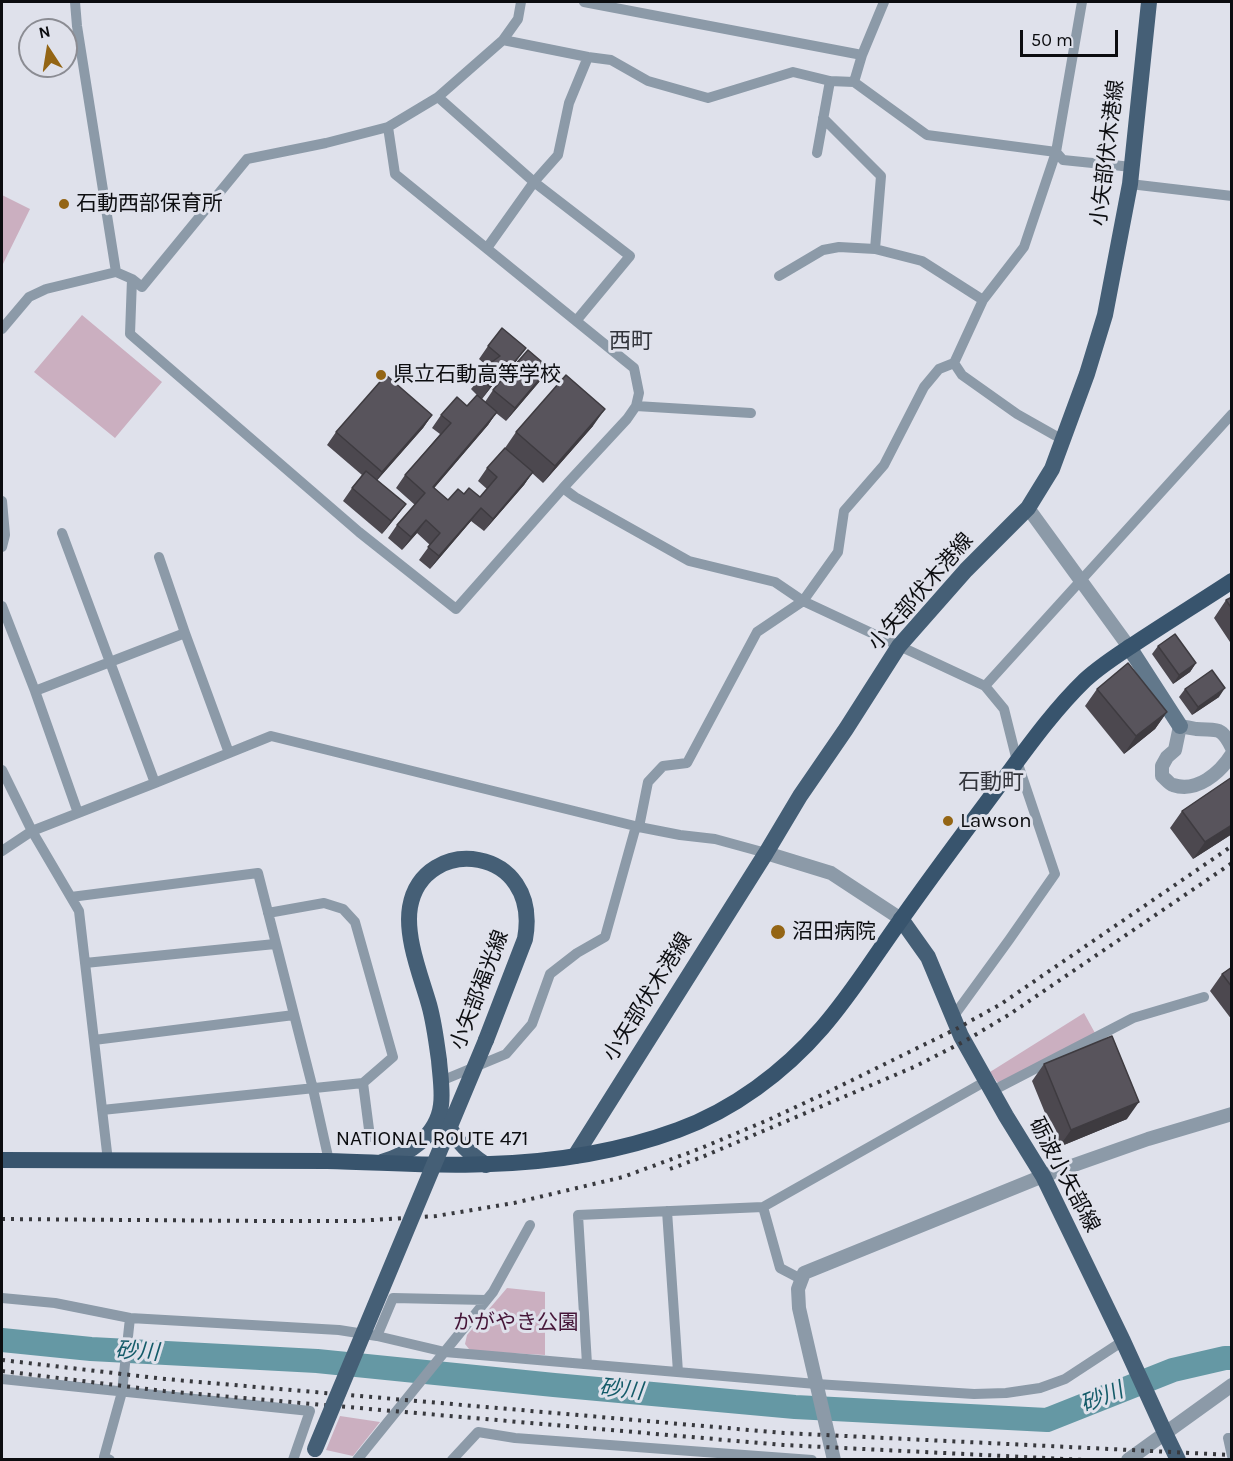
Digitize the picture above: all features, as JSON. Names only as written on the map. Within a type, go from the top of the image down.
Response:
[{"type":"highway","name":"NATIONAL ROUTE 471","points":[[2,1160],[329,1161],[486,1165],[546,1161],[575,1156],[646,1140],[679,1130],[708,1117],[739,1099],[768,1078],[822,1028],[1017,761],[1056,710],[1088,677],[1232,581]]},
{"type":"main road","name":"小矢部伏木港線","points":[[575,1156],[800,796],[899,646],[966,570],[1028,508],[1052,470],[1087,374],[1105,315],[1130,184],[1149,2]]},
{"type":"main road","points":[[1129,648],[1180,726]]},
{"type":"main road","name":"小矢部福光線","points":[[313,1454],[486,1040],[525,939],[527,914],[519,888],[511,876],[485,861],[470,859],[441,866],[424,878],[412,897],[409,910],[412,943],[433,1017],[441,1081],[441,1106],[430,1132],[421,1143],[396,1158],[377,1163]]},
{"type":"main road","name":"砺波小矢部線","points":[[901,919],[928,957],[961,1036],[1043,1176],[1124,1341],[1178,1460]]},
{"type":"main road","name":"小矢部福光線","points":[[441,1106],[454,1135],[473,1157],[486,1165]]},
{"type":"street","points":[[75,2],[116,272]]},
{"type":"street","points":[[2,329],[29,297],[46,289],[116,272],[132,279],[142,287],[247,159],[326,143],[388,127],[438,97],[503,40],[518,20],[521,2]]},
{"type":"street","points":[[584,2],[862,56]]},
{"type":"street","points":[[854,82],[884,2]]},
{"type":"street","points":[[441,1081],[506,1054],[532,1024],[550,974],[577,953],[605,937],[648,782],[663,766],[687,763],[757,632],[803,601],[838,552],[844,511],[884,465],[924,387],[939,369],[954,363],[983,300],[1024,247],[1056,152],[1082,2]]},
{"type":"street","points":[[503,40],[610,60],[648,81],[708,98],[793,72],[830,81],[854,82],[927,135],[1056,152],[1063,160],[1132,167]]},
{"type":"street","points":[[487,248],[534,182],[558,155],[569,103],[588,57]]},
{"type":"street","points":[[817,153],[830,81]]},
{"type":"street","points":[[438,97],[534,182],[630,256],[576,321]]},
{"type":"street","points":[[823,118],[881,176],[875,249]]},
{"type":"street","points":[[132,279],[130,333],[359,532],[456,609],[627,419],[636,406],[639,393],[634,368],[395,174],[388,127]]},
{"type":"street","points":[[1130,184],[1232,196]]},
{"type":"street","points":[[779,276],[822,250],[839,247],[875,249],[922,261],[983,300]]},
{"type":"street","points":[[954,363],[962,375],[1017,414],[1063,440]]},
{"type":"street","points":[[636,406],[751,413]]},
{"type":"street","points":[[985,686],[1232,414]]},
{"type":"street","points":[[563,488],[574,497],[688,561],[776,582],[803,601],[985,686],[1004,709],[1017,761],[1056,874],[953,1017]]},
{"type":"street","points":[[2,501],[5,535],[2,547]]},
{"type":"street","points":[[1028,508],[1129,648]]},
{"type":"street","points":[[62,533],[155,783]]},
{"type":"street","points":[[159,557],[184,633],[229,753]]},
{"type":"street","points":[[2,606],[78,813]]},
{"type":"street","points":[[35,691],[184,633]]},
{"type":"street","points":[[1232,748],[1226,736],[1216,729],[1180,726],[1175,750],[1162,766],[1162,776],[1172,785],[1187,787],[1206,781],[1232,754]]},
{"type":"street","points":[[2,851],[32,831],[271,736],[637,827],[715,839],[766,853],[831,873],[901,919]]},
{"type":"street","points":[[2,770],[32,831],[79,911],[108,1161]]},
{"type":"street","points":[[71,897],[258,873],[329,1161]]},
{"type":"street","points":[[102,1110],[363,1083],[393,1057],[355,922],[343,909],[324,903],[268,913]]},
{"type":"street","points":[[85,963],[275,944]]},
{"type":"street","points":[[587,1364],[578,1215],[764,1207],[989,1086],[1133,1018],[1204,997]]},
{"type":"street","points":[[94,1040],[294,1015]]},
{"type":"street","points":[[363,1083],[370,1137]]},
{"type":"street","points":[[834,1460],[799,1308],[798,1288],[804,1273],[1043,1176],[1148,1139],[1232,1114]]},
{"type":"street","points":[[764,1207],[780,1268],[801,1279]]},
{"type":"street","points":[[667,1211],[678,1372]]},
{"type":"street","points":[[357,1460],[493,1292],[530,1226]]},
{"type":"street","points":[[2,1298],[55,1303],[130,1318],[339,1330],[377,1336],[445,1352],[816,1384],[974,1394],[1006,1394],[1040,1388],[1065,1379],[1124,1341]]},
{"type":"street","points":[[377,1336],[393,1298],[486,1300]]},
{"type":"street","points":[[110,1460],[104,1457],[122,1392],[130,1318]]},
{"type":"street","points":[[2,1379],[310,1411],[293,1460]]},
{"type":"street","points":[[1128,1460],[1232,1385]]},
{"type":"street","points":[[452,1460],[478,1432],[515,1438],[684,1455],[812,1460]]},
{"type":"street","points":[[1232,1438],[1228,1438],[1232,1456]]},
{"type":"green space","points":[[2,195],[30,209],[2,266]]},
{"type":"green space","points":[[82,315],[162,382],[115,438],[34,372]]},
{"type":"green space","points":[[1084,1013],[1095,1033],[1004,1082],[997,1082],[990,1072]]},
{"type":"green space","name":"かがやき公園","points":[[507,1288],[545,1292],[545,1355],[474,1351],[465,1344],[467,1335]]},
{"type":"green space","points":[[340,1416],[380,1422],[353,1456],[326,1450]]},
{"type":"building","points":[[502,328],[526,348],[490,387],[480,377],[487,372],[485,367],[500,356],[488,346]]},
{"type":"building","points":[[528,350],[549,368],[515,408],[493,390]]},
{"type":"building","points":[[386,375],[432,415],[382,472],[336,432]]},
{"type":"building","points":[[566,375],[605,409],[555,466],[516,432]]},
{"type":"building","points":[[477,395],[497,412],[433,487],[448,500],[458,489],[464,494],[469,488],[480,497],[497,477],[487,468],[505,448],[533,472],[493,519],[481,508],[439,556],[428,547],[440,533],[426,520],[411,537],[397,525],[425,493],[405,475],[451,423],[441,415],[457,397],[467,406]]},
{"type":"building","points":[[366,471],[406,504],[391,521],[352,488]]},
{"type":"building","points":[[1232,597],[1232,609],[1226,600]]},
{"type":"building","points":[[1175,634],[1196,663],[1179,675],[1158,646]]},
{"type":"building","points":[[1128,663],[1167,712],[1136,736],[1097,689]]},
{"type":"building","points":[[1212,670],[1225,688],[1198,707],[1185,689]]},
{"type":"building","points":[[1232,777],[1232,825],[1205,842],[1182,811]]},
{"type":"building","points":[[1232,967],[1232,987],[1222,974]]},
{"type":"building","points":[[1112,1036],[1139,1102],[1071,1130],[1044,1064]]},
{"type":"waterway","name":"砂川","points":[[2,1340],[91,1349],[317,1361],[795,1407],[1047,1420],[1173,1370],[1232,1358]]},
{"type":"railway","points":[[2,1219],[357,1221],[436,1216],[514,1203],[623,1177],[768,1120],[958,1028],[1001,1004],[1232,846]]},
{"type":"railway","points":[[670,1169],[914,1067],[965,1041],[1010,1014],[1232,863]]},
{"type":"railway","points":[[2,1360],[165,1379],[784,1433],[1232,1455]]},
{"type":"railway","points":[[2,1371],[164,1391],[783,1445],[1085,1460]]},
{"type":"place","name":"石動西部保育所","points":[[64,204]]},
{"type":"place","name":"県立石動高等学校","points":[[381,375]]},
{"type":"place","name":"Lawson","points":[[948,821]]},
{"type":"place","name":"沼田病院","points":[[778,932]]},
{"type":"district","name":"西町","points":[[631,342]]},
{"type":"district","name":"石動町","points":[[991,783]]}]
